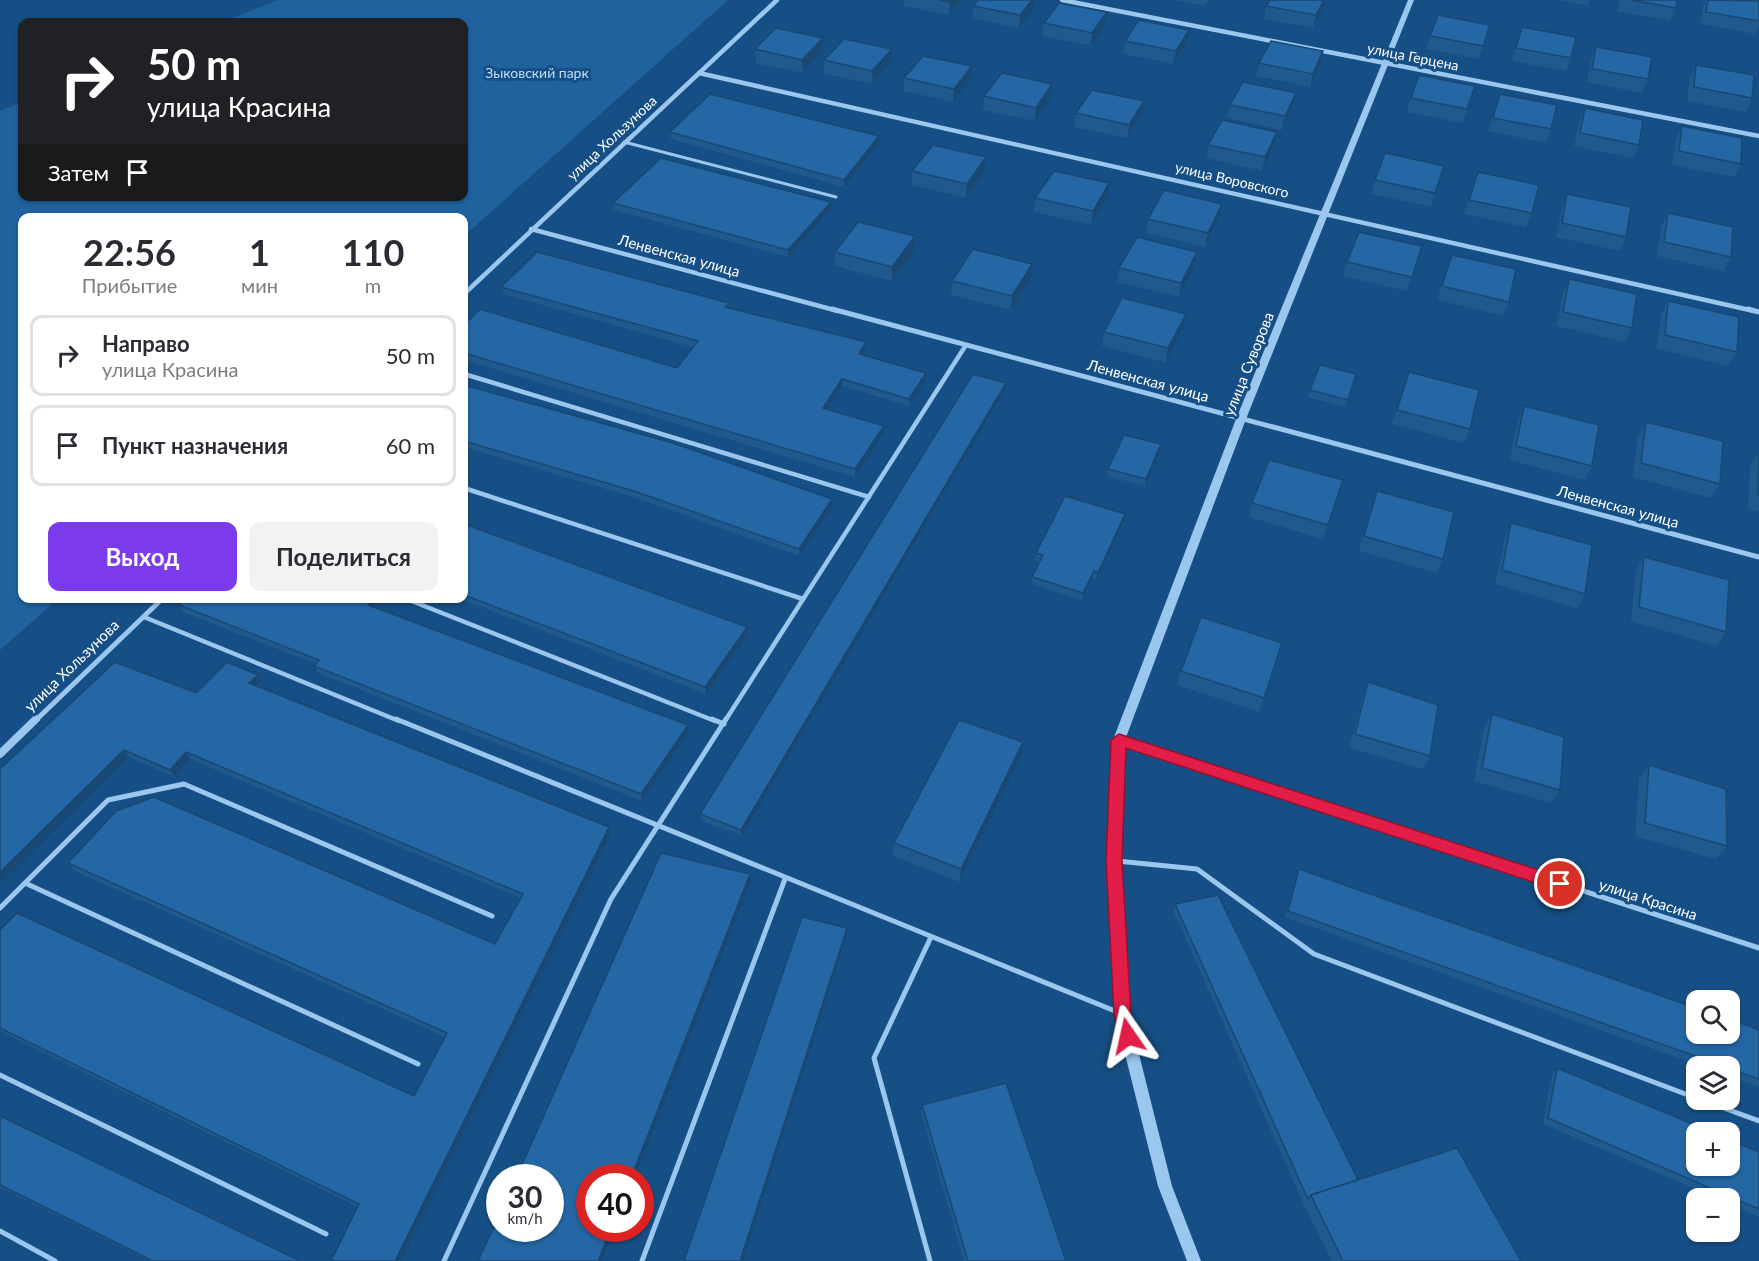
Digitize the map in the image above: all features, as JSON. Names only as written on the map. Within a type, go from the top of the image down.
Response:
[{"type":"street","name":"улица Хользунова","points":[[468,290],[777,0]]},
{"type":"street","name":"улица Герцена","points":[[1062,0],[1759,136]]},
{"type":"street","name":"улица Суворова","points":[[1194,1261],[1165,1186],[1122,1014],[1114,861],[1119,740],[1241,419],[1411,0]]},
{"type":"street","name":"улица Воровского","points":[[699,73],[1759,312]]},
{"type":"street","name":"Ленвенская улица","points":[[531,229],[1759,557]]},
{"type":"street","name":"улица Хользунова","points":[[0,754],[158,603]]},
{"type":"lane","points":[[624,142],[836,197]]},
{"type":"lane","points":[[444,1261],[611,899],[966,345]]},
{"type":"lane","points":[[468,375],[869,496]]},
{"type":"lane","points":[[468,489],[803,599]]},
{"type":"lane","points":[[417,603],[724,724]]},
{"type":"lane","points":[[144,617],[1122,1014]]},
{"type":"lane","name":"улица Красина","points":[[1119,740],[1759,948]]},
{"type":"lane","points":[[0,908],[108,800],[184,784],[492,916]]},
{"type":"lane","points":[[1114,861],[1197,869],[1314,954],[1686,1094]]},
{"type":"lane","points":[[642,1261],[785,879]]},
{"type":"lane","points":[[25,883],[418,1064]]},
{"type":"lane","points":[[930,1261],[874,1058],[931,938]]},
{"type":"lane","points":[[0,1075],[326,1234]]},
{"type":"lane","points":[[1729,1110],[1759,1121]]},
{"type":"lane","points":[[0,1231],[55,1261]]},
{"type":"green space","name":"Зыковский парк","points":[[278,0],[728,0],[468,232],[468,213],[18,213],[18,603],[53,603],[0,650],[0,111],[18,104],[18,201],[468,201],[468,18],[232,18]]},
{"type":"building","points":[[978,0],[1032,0],[1020,15],[973,6]]},
{"type":"building","points":[[1270,0],[1324,0],[1316,15],[1266,6]]},
{"type":"building","points":[[1631,0],[1677,0],[1676,8]]},
{"type":"building","points":[[1708,0],[1759,1],[1759,21],[1706,12]]},
{"type":"building","points":[[1059,3],[1107,12],[1092,33],[1044,23]]},
{"type":"building","points":[[1438,15],[1490,25],[1483,46],[1430,36]]},
{"type":"building","points":[[1139,20],[1189,30],[1176,51],[1125,41]]},
{"type":"building","points":[[1522,27],[1576,37],[1571,58],[1516,48]]},
{"type":"building","points":[[776,28],[823,38],[802,60],[755,49]]},
{"type":"building","points":[[844,39],[892,49],[872,71],[824,60]]},
{"type":"building","points":[[1271,41],[1323,51],[1313,74],[1259,63]]},
{"type":"building","points":[[1596,47],[1652,57],[1648,79],[1592,69]]},
{"type":"building","points":[[923,56],[972,66],[954,89],[904,78]]},
{"type":"building","points":[[1696,65],[1754,75],[1752,98],[1694,87]]},
{"type":"building","points":[[1002,73],[1052,84],[1036,108],[984,96]]},
{"type":"building","points":[[1419,75],[1475,86],[1467,109],[1411,98]]},
{"type":"building","points":[[1243,82],[1296,93],[1285,116],[1230,105]]},
{"type":"building","points":[[1092,90],[1144,101],[1129,125],[1076,113]]},
{"type":"building","points":[[710,94],[879,136],[844,180],[670,132]]},
{"type":"building","points":[[1500,94],[1557,105],[1551,129],[1493,118]]},
{"type":"building","points":[[1585,108],[1643,120],[1639,145],[1580,133]]},
{"type":"building","points":[[1222,120],[1277,132],[1265,157],[1208,145]]},
{"type":"building","points":[[1682,126],[1742,138],[1741,164],[1679,151]]},
{"type":"building","points":[[933,145],[986,157],[967,184],[912,171]]},
{"type":"building","points":[[1385,153],[1444,166],[1435,193],[1375,180]]},
{"type":"building","points":[[661,158],[831,202],[788,250],[613,203]]},
{"type":"building","points":[[1054,171],[1109,183],[1093,211],[1035,198]]},
{"type":"building","points":[[1478,172],[1539,185],[1532,213],[1469,200]]},
{"type":"building","points":[[1164,190],[1222,204],[1208,233],[1148,219]]},
{"type":"building","points":[[1567,194],[1631,207],[1626,237],[1562,223]]},
{"type":"building","points":[[1668,213],[1733,227],[1731,257],[1664,242]]},
{"type":"building","points":[[858,222],[915,236],[892,267],[835,252]]},
{"type":"building","points":[[1359,232],[1422,246],[1412,277],[1347,262]]},
{"type":"building","points":[[1137,237],[1197,252],[1181,283],[1119,268]]},
{"type":"building","points":[[973,249],[1032,264],[1012,296],[952,281]]},
{"type":"building","points":[[537,252],[729,303],[725,307],[866,342],[859,354],[926,373],[909,399],[842,379],[823,408],[884,426],[855,469],[468,354],[468,321],[480,309],[677,368],[698,341],[501,287]]},
{"type":"building","points":[[1452,255],[1516,269],[1509,302],[1442,286]]},
{"type":"building","points":[[1569,279],[1637,294],[1632,328],[1563,312]]},
{"type":"building","points":[[1122,298],[1186,314],[1168,348],[1104,332]]},
{"type":"building","points":[[1668,301],[1739,317],[1737,352],[1665,335]]},
{"type":"building","points":[[1320,365],[1356,374],[1348,400],[1310,390]]},
{"type":"building","points":[[1409,372],[1479,390],[1470,429],[1397,410]]},
{"type":"building","points":[[973,374],[1006,383],[741,830],[700,814]]},
{"type":"building","points":[[468,386],[673,443],[832,499],[799,549],[637,492],[468,442]]},
{"type":"building","points":[[1524,406],[1599,425],[1592,466],[1516,446]]},
{"type":"building","points":[[1646,422],[1723,441],[1720,484],[1641,463]]},
{"type":"building","points":[[1124,435],[1161,444],[1146,479],[1108,469]]},
{"type":"building","points":[[1269,460],[1343,480],[1328,525],[1252,503]]},
{"type":"building","points":[[1377,491],[1454,512],[1443,559],[1364,536]]},
{"type":"building","points":[[1065,496],[1125,514],[1098,573],[1094,571],[1083,593],[1032,577],[1043,555],[1036,553]]},
{"type":"building","points":[[1511,523],[1592,545],[1585,594],[1502,570]]},
{"type":"building","points":[[468,525],[747,627],[705,687],[468,597]]},
{"type":"building","points":[[1644,557],[1729,580],[1726,632],[1639,607]]},
{"type":"building","points":[[181,603],[370,603],[368,605],[688,725],[641,794],[314,666],[319,660],[179,605]]},
{"type":"building","points":[[1201,617],[1282,643],[1264,698],[1181,671]]},
{"type":"building","points":[[115,662],[196,693],[227,662],[258,675],[249,683],[609,827],[395,1261],[331,1261],[359,1204],[0,1028],[0,930],[17,913],[414,1096],[447,1033],[68,863],[116,811],[154,797],[495,944],[523,894],[186,752],[170,770],[124,750],[0,872],[0,769]]},
{"type":"building","points":[[1368,682],[1438,705],[1430,756],[1355,734]]},
{"type":"building","points":[[1492,714],[1564,737],[1560,790],[1482,768]]},
{"type":"building","points":[[959,720],[1023,742],[961,869],[894,843]]},
{"type":"building","points":[[1649,765],[1726,789],[1727,846],[1645,823]]},
{"type":"building","points":[[661,853],[750,874],[636,1164],[576,1164],[576,1242],[605,1242],[598,1261],[478,1261],[487,1242],[564,1242],[564,1164],[522,1164]]},
{"type":"building","points":[[1299,869],[1686,1004],[1686,1044],[1740,1044],[1740,1023],[1759,1030],[1759,1079],[1740,1072],[1740,1056],[1695,1056],[1288,911]]},
{"type":"building","points":[[1218,895],[1358,1180],[1311,1195],[1308,1199],[1175,904]]},
{"type":"building","points":[[802,917],[847,928],[740,1261],[684,1261]]},
{"type":"building","points":[[1557,1068],[1688,1122],[1686,1176],[1740,1176],[1740,1144],[1759,1152],[1759,1209],[1740,1201],[1740,1188],[1710,1188],[1548,1118]]},
{"type":"building","points":[[1006,1083],[1066,1261],[968,1261],[922,1105]]},
{"type":"building","points":[[0,1116],[300,1261],[153,1261],[0,1185]]},
{"type":"building","points":[[1457,1148],[1521,1261],[1343,1261],[1311,1195]]},
{"type":"route","points":[[1128,1036],[1122,1014],[1114,861],[1119,740],[1560,884]]}]
